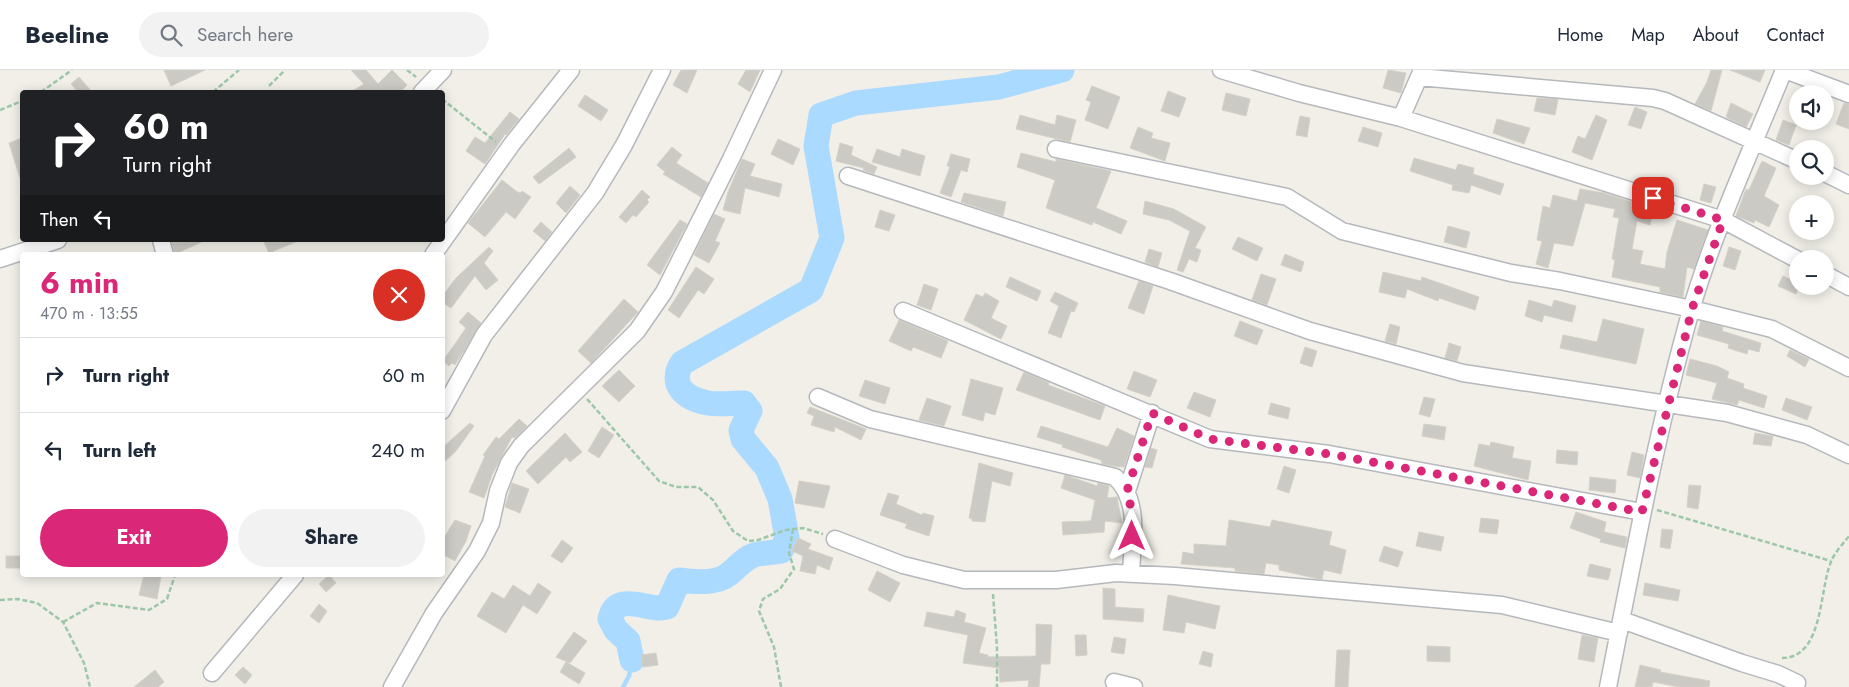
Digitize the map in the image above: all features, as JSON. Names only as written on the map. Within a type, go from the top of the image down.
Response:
[{"type":"street","points":[[424,90],[443,70]]},
{"type":"street","points":[[445,238],[507,151],[570,70]]},
{"type":"street","points":[[445,405],[484,335],[595,193],[624,145],[662,70]]},
{"type":"street","points":[[392,687],[434,614],[477,551],[491,523],[498,490],[509,463],[521,446],[579,391],[637,331],[664,292],[739,144],[773,70]]},
{"type":"street","points":[[1221,70],[1299,93],[1401,118],[1723,220],[1789,255]]},
{"type":"street","points":[[1608,687],[1642,512],[1692,309],[1723,220],[1755,141],[1784,70],[1849,94]]},
{"type":"street","points":[[1401,118],[1420,73],[1653,98],[1665,101],[1789,157]]},
{"type":"street","points":[[1056,148],[1288,197],[1327,224],[1342,231],[1361,236],[1511,273],[1560,281],[1692,309],[1780,332],[1849,368]]},
{"type":"street","points":[[848,176],[1170,281],[1310,331],[1463,374],[1727,413],[1807,435],[1849,455]]},
{"type":"street","points":[[1834,177],[1849,184]]},
{"type":"street","points":[[23,252],[52,242]]},
{"type":"street","points":[[0,260],[20,253]]},
{"type":"street","points":[[1834,279],[1849,287]]},
{"type":"street","points":[[903,310],[1152,413],[1210,439],[1329,454],[1642,512]]},
{"type":"street","points":[[818,397],[870,419],[1115,478],[1127,491],[1133,516],[1131,574]]},
{"type":"street","points":[[1127,491],[1152,413]]},
{"type":"street","points":[[835,539],[904,565],[964,580],[1056,580],[1116,573],[1502,605],[1620,626],[1778,674],[1797,683]]},
{"type":"street","points":[[212,673],[293,577]]},
{"type":"street","points":[[1114,682],[1134,687]]},
{"type":"path","points":[[44,90],[72,70]]},
{"type":"path","points":[[215,90],[239,70]]},
{"type":"path","points":[[269,86],[285,70]]},
{"type":"path","points":[[445,101],[507,151]]},
{"type":"path","points":[[0,110],[20,102]]},
{"type":"path","points":[[579,391],[659,481],[676,486],[698,487],[713,500],[733,531],[748,541],[803,528],[835,539]]},
{"type":"path","points":[[1642,512],[1654,510],[1831,561]]},
{"type":"path","points":[[781,687],[774,647],[759,610],[763,599],[780,589],[794,569],[789,553],[793,529]]},
{"type":"path","points":[[1779,658],[1789,658],[1801,653],[1818,624],[1831,561],[1849,536]]},
{"type":"path","points":[[63,622],[97,603],[133,610],[149,610],[167,599],[174,577]]},
{"type":"path","points":[[992,580],[997,648],[997,687]]},
{"type":"path","points":[[0,600],[18,598],[37,603],[63,622],[84,663],[90,687]]},
{"type":"building","points":[[164,70],[205,70],[171,86]]},
{"type":"building","points":[[351,70],[366,70],[378,84],[392,70],[407,85],[402,90],[354,90],[364,84]]},
{"type":"building","points":[[681,70],[697,70],[687,93],[673,85]]},
{"type":"building","points":[[746,70],[760,70],[750,92],[738,84]]},
{"type":"building","points":[[1388,70],[1406,73],[1401,93],[1383,88]]},
{"type":"building","points":[[1711,70],[1722,70],[1711,111],[1695,104]]},
{"type":"building","points":[[1730,70],[1765,70],[1760,82]]},
{"type":"building","points":[[79,77],[90,90],[76,90],[71,84]]},
{"type":"building","points":[[1092,86],[1120,97],[1108,129],[1085,120],[1091,102],[1086,100]]},
{"type":"building","points":[[1168,91],[1186,98],[1179,117],[1161,111]]},
{"type":"building","points":[[1226,93],[1250,99],[1246,116],[1222,110]]},
{"type":"building","points":[[585,95],[608,110],[601,121],[578,106]]},
{"type":"building","points":[[1537,98],[1558,99],[1555,115],[1534,111]]},
{"type":"building","points":[[1731,103],[1753,114],[1746,127],[1726,117]]},
{"type":"building","points":[[1844,103],[1849,104],[1849,129],[1836,124]]},
{"type":"building","points":[[1635,107],[1647,112],[1641,129],[1628,125]]},
{"type":"building","points":[[510,112],[519,119],[505,134],[485,164],[466,151],[475,137],[485,143]]},
{"type":"building","points":[[1020,115],[1055,125],[1057,115],[1076,120],[1070,142],[1016,129]]},
{"type":"building","points":[[1596,115],[1607,120],[1592,160],[1572,152],[1578,136],[1585,139]]},
{"type":"building","points":[[1300,116],[1310,118],[1307,137],[1296,135]]},
{"type":"building","points":[[1497,119],[1530,128],[1524,144],[1493,133]]},
{"type":"building","points":[[1783,120],[1789,122],[1789,130],[1794,130],[1791,140],[1789,140],[1789,145],[1776,140]]},
{"type":"building","points":[[1138,127],[1153,133],[1151,138],[1170,143],[1165,161],[1130,148]]},
{"type":"building","points":[[1363,127],[1382,133],[1378,147],[1358,141]]},
{"type":"building","points":[[20,139],[20,178],[9,143]]},
{"type":"building","points":[[778,139],[800,149],[793,165],[771,154]]},
{"type":"building","points":[[840,143],[853,147],[851,155],[877,167],[874,174],[863,170],[864,168],[836,161]]},
{"type":"building","points":[[672,147],[682,155],[676,163],[708,183],[701,197],[663,174],[665,172],[657,165]]},
{"type":"building","points":[[569,148],[576,157],[539,184],[533,177]]},
{"type":"building","points":[[877,149],[900,157],[902,149],[925,156],[920,176],[872,162]]},
{"type":"building","points":[[1021,153],[1056,162],[1056,159],[1111,171],[1096,208],[1127,221],[1121,234],[1093,222],[1092,225],[1046,208],[1055,180],[1017,167]]},
{"type":"building","points":[[951,154],[970,159],[967,172],[961,170],[951,197],[940,193],[950,167],[947,166]]},
{"type":"building","points":[[1414,158],[1456,170],[1458,164],[1474,168],[1473,174],[1504,184],[1500,195],[1471,185],[1469,193],[1452,190],[1453,185],[1410,171]]},
{"type":"building","points":[[742,159],[755,164],[750,176],[782,184],[779,197],[745,188],[740,214],[723,210],[728,192]]},
{"type":"building","points":[[1762,161],[1776,168],[1764,196],[1779,205],[1769,227],[1755,220],[1754,223],[1736,216],[1746,189],[1749,190]]},
{"type":"building","points":[[502,180],[516,191],[520,193],[522,191],[531,197],[515,219],[506,212],[485,237],[468,223]]},
{"type":"building","points":[[1704,184],[1716,187],[1711,203],[1700,200]]},
{"type":"building","points":[[570,186],[580,195],[566,213],[556,203]]},
{"type":"building","points":[[1580,189],[1604,193],[1632,202],[1631,206],[1653,212],[1650,225],[1637,221],[1632,249],[1643,251],[1640,264],[1665,269],[1667,252],[1677,220],[1708,230],[1694,269],[1687,267],[1683,297],[1660,292],[1660,287],[1612,277],[1615,260],[1612,259],[1619,218],[1613,217],[1615,209],[1585,203],[1573,246],[1554,243],[1548,268],[1536,264],[1542,241],[1537,240],[1543,206],[1550,208],[1553,195],[1577,201]]},
{"type":"building","points":[[642,190],[650,197],[647,200],[649,202],[636,217],[633,215],[626,223],[619,217]]},
{"type":"building","points":[[964,193],[1006,202],[1003,216],[961,202]]},
{"type":"building","points":[[1145,201],[1174,209],[1206,227],[1195,248],[1201,250],[1197,262],[1189,259],[1183,272],[1177,270],[1190,231],[1169,220],[1143,214]]},
{"type":"building","points":[[880,210],[895,215],[889,231],[875,227]]},
{"type":"building","points":[[714,214],[725,219],[715,241],[720,243],[709,263],[694,255]]},
{"type":"building","points":[[680,220],[687,224],[660,275],[647,265]]},
{"type":"building","points":[[541,222],[552,232],[545,241],[533,231]]},
{"type":"building","points":[[1448,226],[1470,232],[1466,248],[1444,242]]},
{"type":"building","points":[[1238,237],[1263,248],[1257,261],[1232,249]]},
{"type":"building","points":[[172,242],[202,242],[179,252],[174,252]]},
{"type":"building","points":[[264,242],[295,242],[271,252],[269,252]]},
{"type":"building","points":[[489,247],[493,251],[484,263],[498,280],[486,290],[475,276],[451,308],[445,304],[445,293],[456,278]]},
{"type":"building","points":[[1729,247],[1741,251],[1735,270],[1723,266]]},
{"type":"building","points":[[1149,249],[1162,253],[1158,267],[1145,262]]},
{"type":"building","points":[[1285,254],[1304,262],[1301,272],[1281,265]]},
{"type":"building","points":[[696,267],[714,279],[704,294],[698,290],[679,318],[668,310]]},
{"type":"building","points":[[1383,272],[1421,281],[1422,277],[1479,297],[1475,310],[1439,298],[1438,301],[1407,289],[1405,298],[1379,292]]},
{"type":"building","points":[[1261,274],[1276,279],[1267,305],[1252,300]]},
{"type":"building","points":[[1783,276],[1789,279],[1789,291],[1778,286]]},
{"type":"building","points":[[1010,277],[1041,291],[1037,301],[1006,287]]},
{"type":"building","points":[[1139,281],[1153,286],[1144,314],[1128,308]]},
{"type":"building","points":[[924,284],[938,289],[931,310],[917,305]]},
{"type":"building","points":[[1055,292],[1078,303],[1074,312],[1071,311],[1061,338],[1048,333],[1059,306],[1050,301]]},
{"type":"building","points":[[985,293],[999,301],[991,318],[1007,326],[1001,339],[964,320],[976,294],[983,297]]},
{"type":"building","points":[[624,299],[638,312],[591,363],[578,351]]},
{"type":"building","points":[[1529,300],[1552,307],[1554,300],[1576,306],[1572,322],[1544,315],[1542,322],[1525,316]]},
{"type":"building","points":[[468,312],[481,323],[455,365],[452,363],[449,366],[445,363],[445,358],[466,328],[459,322]]},
{"type":"building","points":[[1603,319],[1644,329],[1636,364],[1560,348],[1563,335],[1597,342]]},
{"type":"building","points":[[899,320],[948,341],[941,358],[913,347],[911,351],[889,341]]},
{"type":"building","points":[[1240,321],[1263,330],[1257,345],[1234,336]]},
{"type":"building","points":[[1701,321],[1723,327],[1722,331],[1761,343],[1759,352],[1748,349],[1747,354],[1728,348],[1729,344],[1697,335]]},
{"type":"building","points":[[1390,324],[1400,327],[1396,344],[1385,341]]},
{"type":"building","points":[[1449,343],[1461,347],[1457,361],[1445,358]]},
{"type":"building","points":[[1305,347],[1317,351],[1312,367],[1300,363]]},
{"type":"building","points":[[1790,350],[1809,359],[1805,367],[1787,356]]},
{"type":"building","points":[[1690,359],[1717,366],[1729,372],[1727,378],[1744,384],[1743,388],[1767,396],[1764,408],[1739,400],[1737,405],[1712,399],[1717,383],[1686,375]]},
{"type":"building","points":[[619,370],[635,386],[619,402],[602,386]]},
{"type":"building","points":[[1134,371],[1157,380],[1150,397],[1127,389]]},
{"type":"building","points":[[1024,372],[1049,383],[1048,385],[1105,406],[1100,420],[1016,390]]},
{"type":"building","points":[[971,379],[1003,388],[995,415],[985,412],[983,421],[962,415]]},
{"type":"building","points":[[865,380],[890,388],[885,404],[859,396]]},
{"type":"building","points":[[1194,392],[1216,400],[1210,417],[1187,408]]},
{"type":"building","points":[[1424,397],[1435,399],[1430,417],[1419,414]]},
{"type":"building","points":[[927,398],[951,406],[944,426],[919,420]]},
{"type":"building","points":[[1786,398],[1812,407],[1807,420],[1782,410]]},
{"type":"building","points":[[1271,403],[1290,408],[1288,419],[1268,414]]},
{"type":"building","points":[[810,407],[866,429],[861,440],[835,427],[834,432],[811,425],[814,416],[807,413]]},
{"type":"building","points":[[519,419],[527,426],[515,438],[512,437],[492,475],[484,498],[469,492],[485,456],[483,455],[496,437],[499,439]]},
{"type":"building","points":[[470,423],[474,426],[456,451],[445,461],[445,445]]},
{"type":"building","points":[[1424,424],[1446,427],[1444,440],[1422,436]]},
{"type":"building","points":[[1041,426],[1108,447],[1117,428],[1134,436],[1124,467],[1113,466],[1102,464],[1101,460],[1037,437]]},
{"type":"building","points":[[602,427],[614,435],[599,458],[588,451]]},
{"type":"building","points":[[565,433],[582,452],[570,462],[566,457],[538,484],[526,471]]},
{"type":"building","points":[[1755,433],[1773,436],[1771,446],[1753,444]]},
{"type":"building","points":[[1491,442],[1514,447],[1512,458],[1531,461],[1528,480],[1474,466],[1479,444],[1490,446]]},
{"type":"building","points":[[1151,448],[1157,450],[1152,468],[1145,467]]},
{"type":"building","points":[[1557,450],[1578,452],[1577,465],[1556,463]]},
{"type":"building","points":[[1632,452],[1644,455],[1640,478],[1627,475]]},
{"type":"building","points":[[979,463],[1013,473],[1010,486],[992,481],[985,522],[972,521],[969,518]]},
{"type":"building","points":[[1284,466],[1296,470],[1289,493],[1277,489]]},
{"type":"building","points":[[1065,475],[1097,486],[1098,483],[1109,486],[1107,498],[1117,497],[1122,523],[1105,521],[1104,532],[1063,535],[1062,522],[1091,521],[1095,500],[1061,488]]},
{"type":"building","points":[[1590,477],[1616,480],[1615,493],[1589,490]]},
{"type":"building","points":[[799,481],[830,486],[824,508],[795,503]]},
{"type":"building","points":[[512,483],[529,489],[520,513],[505,507]]},
{"type":"building","points":[[1689,485],[1701,486],[1698,509],[1687,507]]},
{"type":"building","points":[[888,493],[899,496],[896,504],[922,515],[923,513],[934,516],[929,536],[905,528],[907,524],[880,515]]},
{"type":"building","points":[[1576,512],[1606,522],[1604,532],[1627,537],[1625,548],[1600,542],[1601,539],[1570,528]]},
{"type":"building","points":[[1481,518],[1499,520],[1497,534],[1479,532]]},
{"type":"building","points":[[455,520],[471,526],[466,541],[455,561],[445,556],[445,536]]},
{"type":"building","points":[[1229,520],[1270,527],[1272,520],[1332,532],[1329,545],[1346,550],[1341,574],[1324,570],[1322,579],[1319,579],[1279,570],[1279,565],[1266,563],[1264,574],[1235,571],[1235,568],[1181,564],[1183,552],[1194,554],[1194,544],[1226,546]]},
{"type":"building","points":[[1662,529],[1673,530],[1670,549],[1660,547]]},
{"type":"building","points":[[1419,532],[1444,537],[1441,551],[1416,546]]},
{"type":"building","points":[[798,538],[811,544],[808,549],[833,558],[829,570],[817,565],[815,574],[800,571],[803,556],[792,551]]},
{"type":"building","points":[[562,540],[573,548],[562,563],[551,556]]},
{"type":"building","points":[[1384,546],[1403,552],[1398,567],[1379,561]]},
{"type":"building","points":[[6,556],[20,556],[20,568],[6,568]]},
{"type":"building","points":[[1590,564],[1611,569],[1608,580],[1587,576]]},
{"type":"building","points":[[877,571],[900,583],[890,602],[868,590]]},
{"type":"building","points":[[144,577],[161,577],[157,599],[139,595]]},
{"type":"building","points":[[327,577],[331,577],[336,583],[326,592],[319,584]]},
{"type":"building","points":[[538,583],[551,592],[537,614],[523,605],[506,633],[477,616],[492,592],[504,599],[513,585],[530,596]]},
{"type":"building","points":[[1645,583],[1680,590],[1678,601],[1643,595]]},
{"type":"building","points":[[1103,588],[1115,589],[1115,607],[1144,609],[1143,622],[1103,619]]},
{"type":"building","points":[[1168,595],[1220,606],[1215,629],[1186,622],[1184,633],[1163,630]]},
{"type":"building","points":[[319,604],[327,611],[319,623],[310,616]]},
{"type":"building","points":[[956,610],[966,614],[964,622],[986,628],[979,653],[988,655],[988,657],[1036,656],[1036,624],[1052,625],[1050,664],[1041,664],[1039,687],[1028,687],[1029,680],[1000,682],[999,668],[963,663],[968,635],[924,626],[927,612],[954,617]]},
{"type":"building","points":[[574,632],[587,641],[570,663],[556,657]]},
{"type":"building","points":[[1075,635],[1086,635],[1087,655],[1076,656]]},
{"type":"building","points":[[1582,635],[1598,638],[1594,662],[1578,659]]},
{"type":"building","points":[[1114,637],[1126,639],[1124,654],[1111,652]]},
{"type":"building","points":[[1427,646],[1450,647],[1450,662],[1427,661]]},
{"type":"building","points":[[1337,650],[1350,650],[1348,687],[1335,687]]},
{"type":"building","points":[[1203,651],[1213,654],[1211,667],[1199,664]]},
{"type":"building","points":[[656,653],[658,665],[643,667],[641,655]]},
{"type":"building","points":[[566,662],[585,673],[579,684],[560,672]]},
{"type":"building","points":[[1640,665],[1661,670],[1660,672],[1710,681],[1709,687],[1680,687],[1653,682],[1652,687],[1635,687]]},
{"type":"building","points":[[243,667],[252,675],[245,684],[235,675]]},
{"type":"building","points":[[155,670],[164,682],[158,687],[134,687]]},
{"type":"waterway","points":[[632,660],[628,641],[616,630],[610,619],[614,610],[619,605],[634,604],[660,608],[667,607],[679,580],[705,582],[724,577],[750,557],[757,554],[781,551],[787,538],[780,499],[767,468],[743,439],[741,430],[750,411],[744,403],[712,404],[693,398],[681,390],[677,378],[682,363],[811,290],[832,238],[816,146],[821,115],[856,103],[999,87],[1062,70]]},
{"type":"waterway","points":[[623,687],[629,676],[632,660]]},
{"type":"route","points":[[1132,536],[1133,516],[1127,491],[1132,481],[1152,413],[1210,439],[1329,454],[1642,512],[1692,309],[1723,220],[1653,198]]}]
